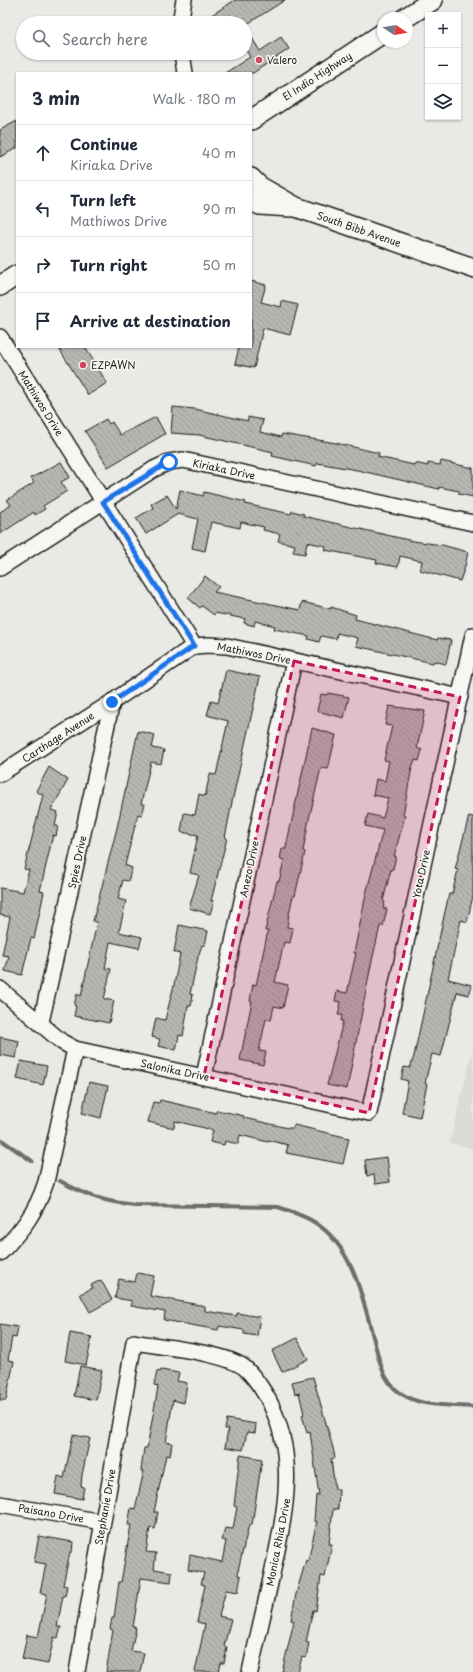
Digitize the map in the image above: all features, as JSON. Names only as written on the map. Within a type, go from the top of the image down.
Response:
[{"type":"main road","points":[[413,13],[433,0]]},
{"type":"main road","name":"El Indio Highway","points":[[252,119],[377,37]]},
{"type":"main road","name":"South Bibb Avenue","points":[[252,179],[259,186],[296,207],[473,268]]},
{"type":"main road","points":[[252,202],[260,205],[296,207]]},
{"type":"main road","points":[[0,286],[16,276]]},
{"type":"street","points":[[181,16],[184,0]]},
{"type":"street","points":[[183,60],[185,72]]},
{"type":"street","name":"Mathiwos Drive","points":[[0,337],[194,646],[227,646],[460,697]]},
{"type":"street","name":"Kiriaka Drive","points":[[0,568],[154,469],[169,462],[183,460],[473,523]]},
{"type":"street","name":"Yota Drive","points":[[369,1113],[473,634]]},
{"type":"street","name":"Carthage Avenue","points":[[0,774],[112,702],[194,646]]},
{"type":"street","name":"Anezo Drive","points":[[204,1076],[294,661]]},
{"type":"street","name":"Spies Drive","points":[[42,1022],[112,702]]},
{"type":"street","name":"Salonika Drive","points":[[0,989],[42,1022],[62,1042],[75,1049],[369,1113]]},
{"type":"street","points":[[0,1253],[31,1218],[40,1199],[46,1182],[75,1049]]},
{"type":"street","name":"Stephanie Drive","points":[[77,1672],[134,1342]]},
{"type":"street","name":"Monica Rhia Drive","points":[[134,1342],[217,1356],[231,1360],[245,1368],[260,1385],[275,1412],[283,1438],[287,1493],[284,1519],[250,1672]]},
{"type":"street","name":"Paisano Drive","points":[[0,1504],[102,1522]]},
{"type":"highlighted area","points":[[294,661],[460,697],[369,1113],[204,1076]]},
{"type":"shaded area","points":[[473,1048],[473,1148],[450,1143]]},
{"type":"building","points":[[235,0],[285,0],[252,21],[252,16],[210,16]]},
{"type":"building","points":[[281,37],[289,49],[253,73],[227,72],[245,60],[252,60],[252,38],[260,51]]},
{"type":"building","points":[[16,122],[16,149],[0,157],[0,130]]},
{"type":"building","points":[[252,281],[266,285],[261,302],[281,307],[282,301],[298,305],[290,335],[263,328],[254,368],[235,364],[239,348],[252,348]]},
{"type":"building","name":"EZPAWN","points":[[59,348],[86,348],[107,383],[88,395]]},
{"type":"building","points":[[173,407],[195,409],[248,421],[248,417],[263,420],[260,432],[281,437],[282,434],[336,443],[379,453],[378,457],[414,465],[415,463],[428,466],[428,463],[440,465],[441,461],[473,468],[473,497],[459,494],[459,491],[439,487],[439,489],[357,470],[317,463],[316,466],[272,456],[273,452],[199,435],[171,433]]},
{"type":"building","points":[[156,417],[165,434],[108,467],[85,431],[106,419],[109,424],[112,422],[120,435]]},
{"type":"building","points":[[61,462],[70,477],[61,482],[67,491],[43,506],[45,509],[35,515],[34,512],[0,534],[0,512],[11,505],[7,500],[34,483],[31,478]]},
{"type":"building","points":[[180,490],[203,496],[204,492],[246,502],[245,504],[291,514],[292,511],[304,514],[303,516],[413,541],[442,545],[468,552],[465,566],[460,581],[420,570],[422,561],[400,556],[398,567],[376,563],[377,560],[325,550],[326,546],[307,542],[305,554],[293,552],[295,545],[278,541],[280,534],[263,530],[264,527],[241,522],[240,528],[211,522],[205,551],[192,548],[198,519],[178,514],[146,534],[136,518],[153,508],[151,504],[167,495],[176,509]]},
{"type":"building","points":[[205,576],[219,587],[214,592],[300,610],[302,602],[331,609],[331,607],[356,615],[355,619],[437,640],[438,638],[451,640],[446,664],[434,661],[433,663],[356,646],[358,638],[337,633],[336,639],[321,636],[319,642],[308,639],[309,636],[274,629],[275,626],[255,621],[254,626],[244,623],[245,619],[215,613],[214,615],[202,606],[200,608],[188,598]]},
{"type":"building","points":[[226,670],[260,677],[232,802],[225,838],[227,838],[211,901],[214,901],[210,914],[189,908],[199,875],[190,873],[198,835],[181,832],[184,813],[195,815],[199,794],[205,796],[210,774],[216,775],[228,721],[207,715],[211,701],[218,703]]},
{"type":"building","points":[[328,693],[349,697],[344,718],[317,711],[321,694],[327,695]]},
{"type":"building","points":[[389,706],[425,711],[417,748],[422,750],[419,761],[415,760],[412,767],[403,815],[405,816],[394,856],[396,856],[393,869],[391,869],[383,901],[385,902],[383,908],[387,909],[383,926],[380,926],[371,965],[347,1089],[327,1085],[343,1021],[341,1021],[342,1015],[338,1015],[341,1002],[335,1001],[337,991],[347,993],[356,953],[354,953],[366,894],[383,830],[365,826],[368,814],[383,818],[388,798],[373,795],[376,779],[385,781],[389,761],[384,760],[392,726],[385,725]]},
{"type":"building","points":[[312,728],[336,735],[328,769],[321,768],[309,819],[303,851],[305,852],[295,896],[293,896],[287,927],[293,928],[290,943],[284,942],[275,982],[288,985],[283,1008],[274,1006],[271,1020],[266,1019],[259,1051],[266,1052],[263,1065],[240,1060],[252,1001],[250,1001],[253,984],[256,985],[268,931],[265,931],[277,881],[279,882],[284,860],[280,859],[282,849],[286,849]]},
{"type":"building","points":[[138,731],[155,735],[152,748],[164,750],[161,764],[151,762],[141,804],[145,804],[142,815],[138,814],[125,865],[132,868],[128,881],[123,880],[118,899],[126,901],[119,932],[142,937],[139,948],[110,942],[105,968],[111,969],[104,999],[114,1001],[109,1023],[74,1016],[76,1006],[74,1005],[77,994],[81,996],[97,922],[93,921],[117,828]]},
{"type":"building","points":[[49,767],[68,780],[51,810],[58,812],[55,826],[58,826],[56,836],[53,835],[40,891],[44,892],[34,939],[31,938],[22,975],[5,971],[9,956],[2,955],[10,917],[0,915],[0,888],[23,892],[29,870],[24,869],[43,795],[36,791]]},
{"type":"building","points":[[469,816],[473,817],[473,896],[467,922],[461,920],[448,979],[472,985],[469,995],[457,992],[441,1056],[432,1054],[425,1083],[427,1084],[420,1117],[402,1113],[408,1081],[401,1079],[404,1067],[410,1068],[414,1056],[449,894],[452,894],[458,870],[455,869]]},
{"type":"building","points":[[179,925],[208,931],[205,945],[202,945],[198,957],[190,994],[193,995],[191,1006],[188,1006],[183,1036],[179,1035],[176,1050],[158,1046],[160,1039],[152,1037],[156,1018],[165,1020],[174,985],[180,954],[174,952]]},
{"type":"building","points":[[0,1037],[19,1041],[16,1058],[0,1055]]},
{"type":"building","points":[[21,1061],[47,1066],[43,1085],[17,1079]]},
{"type":"building","points":[[89,1082],[108,1086],[101,1118],[82,1113]]},
{"type":"building","points":[[160,1100],[216,1113],[217,1110],[288,1128],[293,1128],[294,1125],[349,1138],[343,1164],[286,1153],[288,1145],[268,1140],[268,1142],[240,1135],[238,1144],[225,1141],[224,1145],[210,1142],[213,1130],[175,1121],[174,1128],[148,1122],[153,1102],[159,1103]]},
{"type":"building","points":[[387,1157],[390,1182],[375,1184],[374,1175],[367,1176],[365,1160]]},
{"type":"building","points":[[137,1273],[154,1276],[150,1296],[205,1306],[205,1311],[237,1316],[237,1313],[260,1317],[257,1336],[244,1334],[244,1330],[219,1326],[218,1330],[164,1320],[165,1312],[131,1306],[132,1301],[115,1298],[119,1279],[135,1282]]},
{"type":"building","points":[[101,1280],[112,1300],[90,1312],[80,1294],[93,1288],[91,1285]]},
{"type":"building","points":[[0,1324],[18,1327],[16,1338],[12,1337],[8,1360],[14,1361],[6,1400],[0,1400]]},
{"type":"building","points":[[70,1333],[92,1337],[86,1365],[65,1361]]},
{"type":"building","points":[[297,1338],[308,1359],[282,1372],[272,1351]]},
{"type":"building","points":[[80,1366],[102,1370],[96,1400],[74,1396]]},
{"type":"building","points":[[161,1370],[179,1373],[177,1381],[187,1383],[184,1403],[173,1400],[166,1442],[172,1443],[170,1456],[166,1455],[154,1512],[158,1512],[155,1529],[150,1528],[146,1552],[156,1553],[154,1569],[172,1572],[171,1582],[141,1578],[133,1627],[136,1628],[131,1651],[144,1653],[140,1672],[106,1672],[113,1630],[110,1629],[112,1618],[114,1618],[119,1582],[121,1582],[131,1525],[128,1525],[131,1508],[135,1509],[144,1471],[141,1471],[144,1448],[147,1448],[158,1386],[154,1385],[157,1371],[160,1372]]},
{"type":"building","points":[[313,1377],[335,1458],[331,1459],[335,1489],[339,1489],[338,1509],[333,1509],[329,1544],[332,1544],[325,1577],[321,1576],[316,1611],[313,1610],[306,1642],[309,1643],[306,1658],[302,1657],[298,1672],[282,1672],[294,1621],[291,1620],[296,1594],[306,1560],[308,1561],[317,1521],[314,1521],[316,1495],[319,1495],[310,1432],[307,1433],[302,1415],[304,1414],[299,1393],[295,1394],[292,1382]]},
{"type":"building","points":[[227,1419],[256,1424],[255,1433],[247,1432],[243,1450],[225,1447],[228,1429],[225,1429]]},
{"type":"building","points":[[73,1435],[90,1438],[82,1475],[81,1486],[84,1487],[82,1499],[55,1494],[58,1476],[64,1478]]},
{"type":"building","points":[[240,1455],[262,1459],[252,1525],[249,1525],[239,1566],[238,1575],[241,1576],[238,1592],[226,1590],[219,1616],[231,1619],[224,1646],[227,1647],[224,1663],[221,1663],[219,1672],[195,1672],[205,1624],[197,1622],[205,1585],[201,1584],[204,1573],[188,1570],[190,1555],[222,1562],[226,1541],[222,1540],[225,1528],[233,1529],[237,1507],[234,1506]]},
{"type":"building","points":[[39,1536],[73,1542],[72,1552],[70,1552],[63,1585],[67,1586],[65,1596],[63,1596],[57,1627],[61,1627],[58,1638],[54,1637],[48,1664],[22,1659],[27,1635],[38,1637],[47,1594],[40,1593],[46,1564],[34,1562]]},
{"type":"waterway","points":[[0,1139],[32,1161]]},
{"type":"waterway","points":[[60,1181],[96,1198],[124,1204],[278,1207],[296,1213],[314,1222],[328,1233],[339,1246],[356,1278],[382,1370],[394,1388],[407,1397],[422,1402],[439,1405],[473,1407]]},
{"type":"place","name":"Valero","points":[[259,60]]},
{"type":"place","name":"EZPAWN","points":[[83,365]]},
{"type":"route","points":[[112,702],[194,646],[103,502],[154,469],[169,462]]}]
